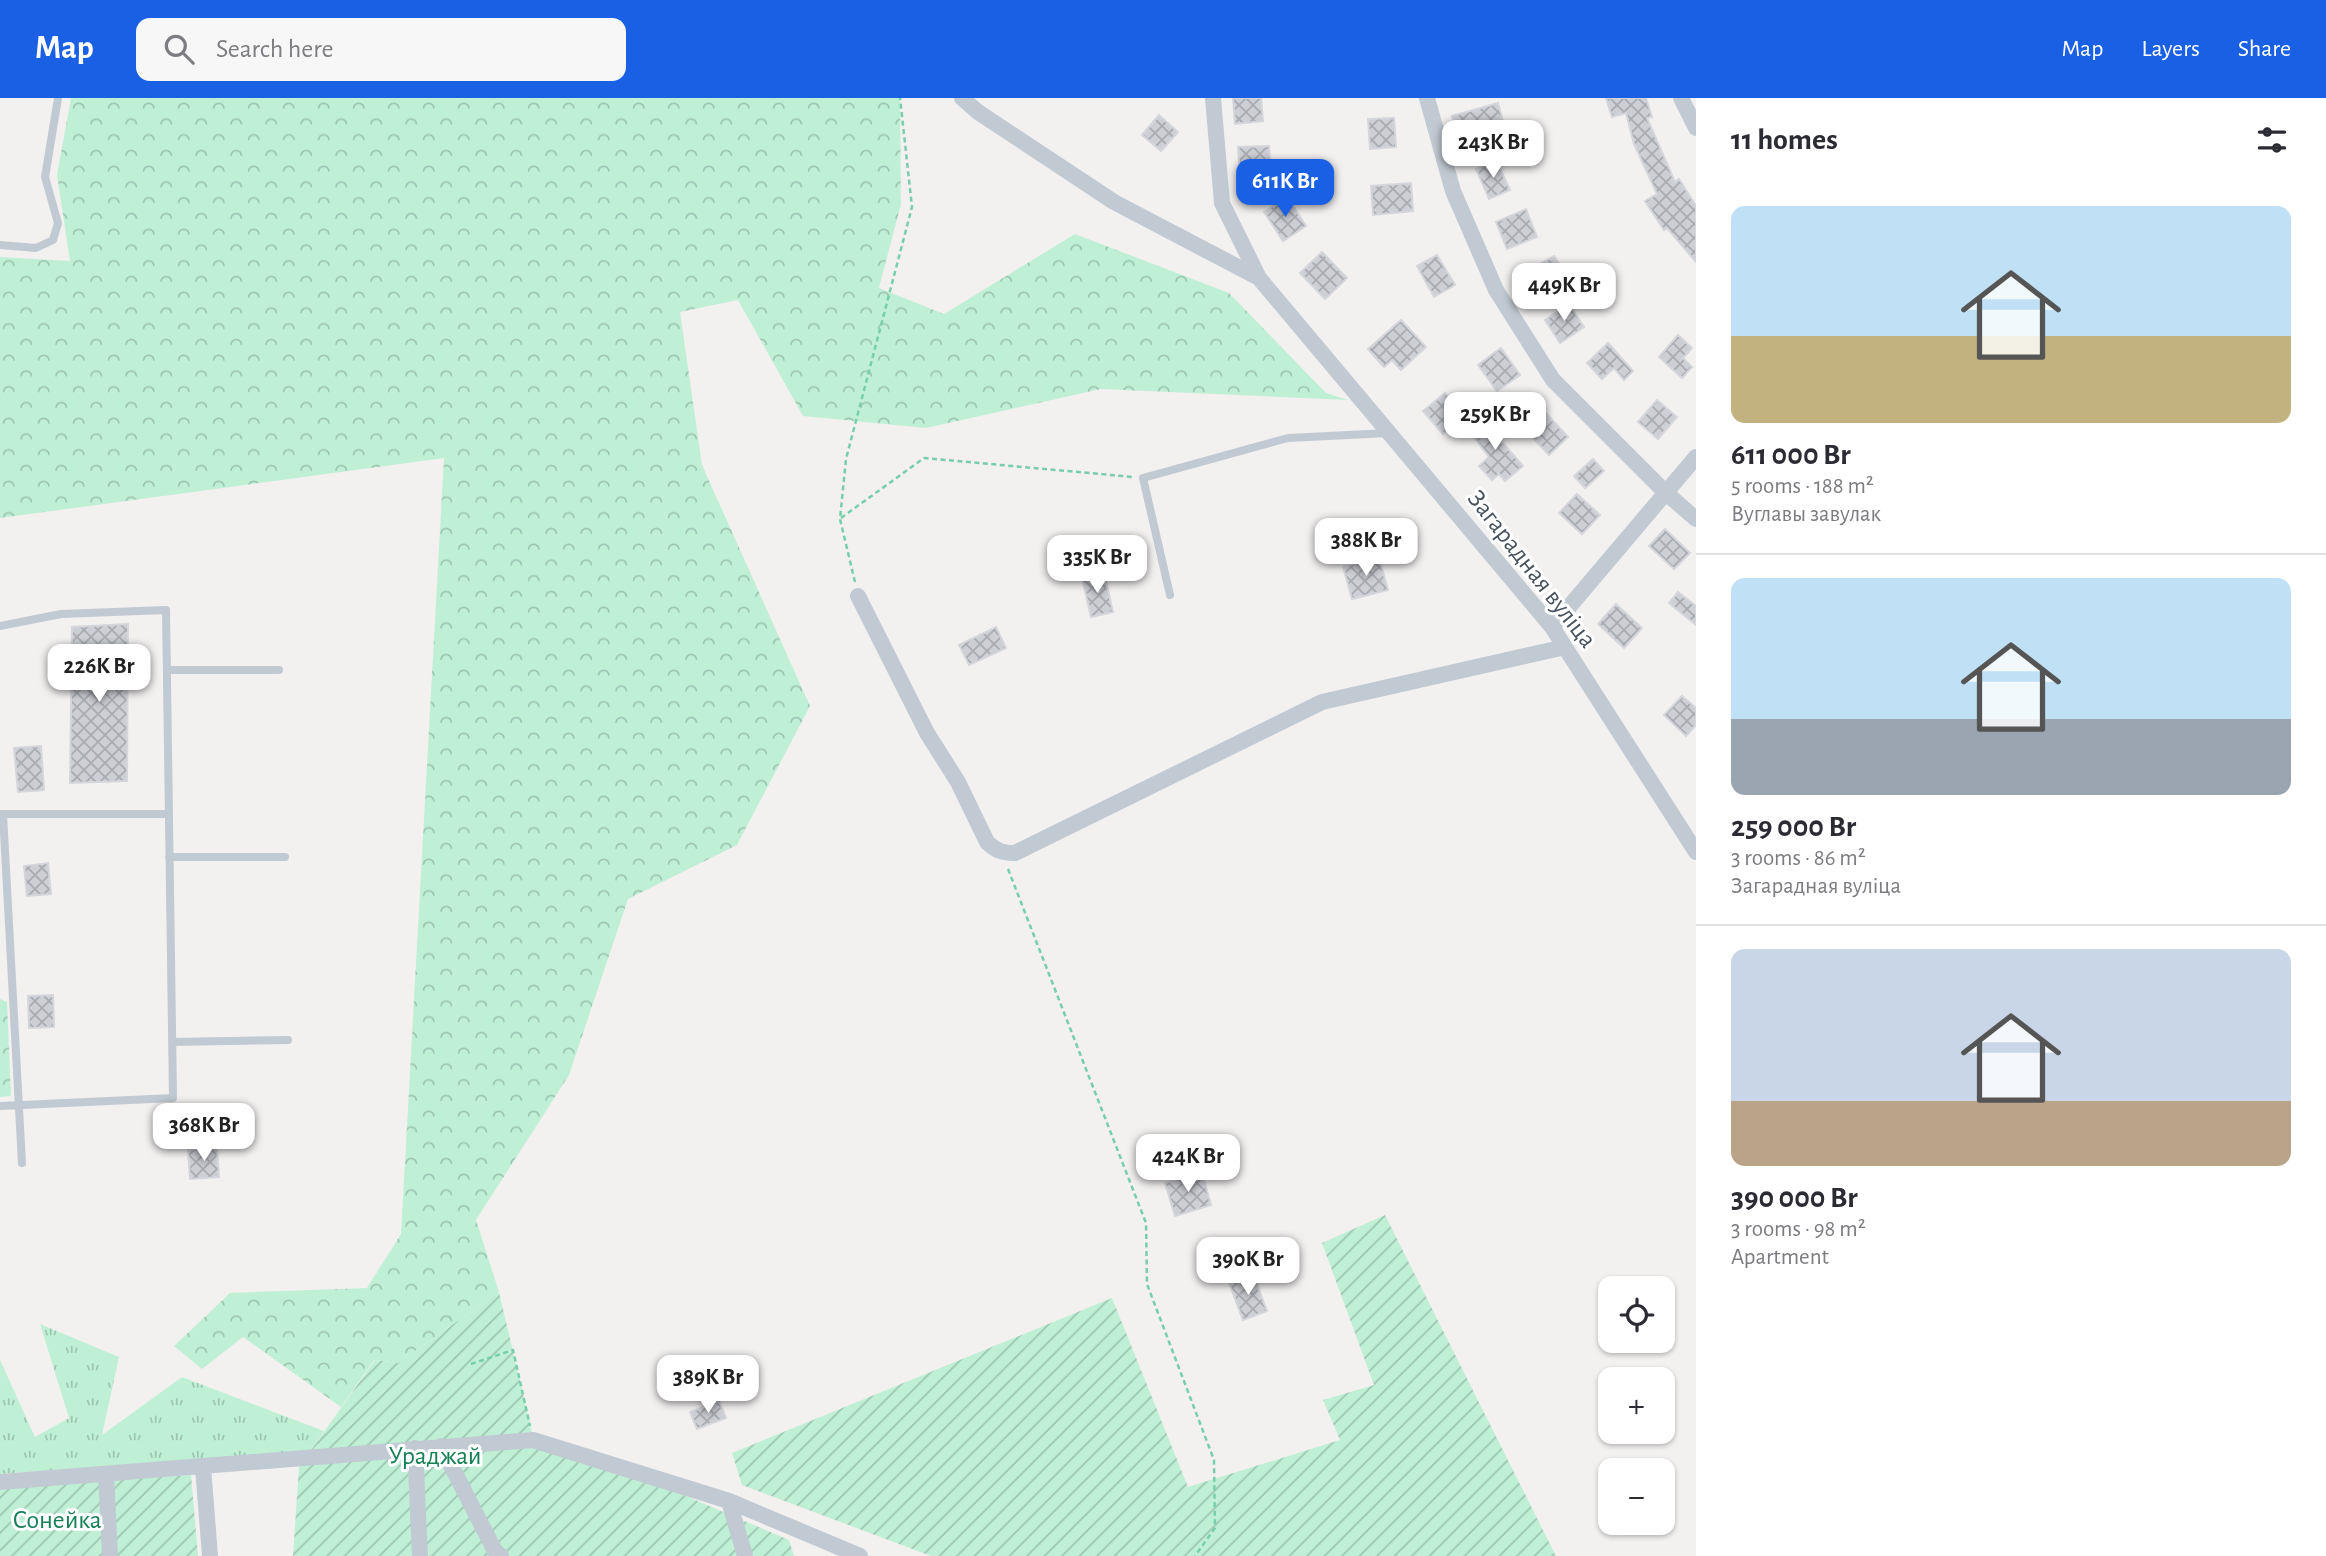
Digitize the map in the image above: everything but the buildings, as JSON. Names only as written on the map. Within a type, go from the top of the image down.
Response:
[{"type":"street","name":"Загарадная вуліца","points":[[962,98],[978,112],[1114,202],[1259,278],[1552,627],[1696,852]]},
{"type":"street","points":[[1213,98],[1222,203],[1259,278]]},
{"type":"street","points":[[1427,98],[1453,191],[1496,290],[1553,380],[1665,492],[1696,519]]},
{"type":"street","points":[[1681,98],[1696,128]]},
{"type":"street","points":[[1552,627],[1696,457]]},
{"type":"street","points":[[858,596],[927,733],[958,782],[987,842],[1002,853],[1015,853],[1322,702],[1565,648]]},
{"type":"street","points":[[0,1482],[533,1440],[729,1500],[860,1556]]},
{"type":"street","points":[[441,1446],[495,1551],[501,1556]]},
{"type":"street","points":[[415,1448],[420,1556]]},
{"type":"street","points":[[203,1467],[210,1556]]},
{"type":"street","points":[[106,1474],[110,1556]]},
{"type":"street","points":[[729,1500],[745,1556]]},
{"type":"lane","points":[[0,245],[36,248],[53,240],[58,223],[45,177],[58,98]]},
{"type":"lane","points":[[1170,595],[1143,478],[1287,438],[1391,433]]},
{"type":"lane","points":[[0,626],[61,614],[166,610],[173,1098],[0,1106]]},
{"type":"lane","points":[[167,670],[279,670]]},
{"type":"lane","points":[[22,1163],[2,814],[169,814]]},
{"type":"lane","points":[[170,857],[285,857]]},
{"type":"lane","points":[[172,1042],[288,1040]]},
{"type":"path","points":[[858,596],[840,519],[846,459],[912,207],[900,98]]},
{"type":"path","points":[[840,519],[924,458],[1143,478]]},
{"type":"path","points":[[1002,853],[1146,1223],[1147,1284],[1214,1460],[1215,1528],[1195,1556]]},
{"type":"path","points":[[471,1364],[513,1350],[533,1440]]},
{"type":"green space","points":[[71,98],[900,98],[901,204],[879,288],[944,314],[1075,234],[1229,293],[1326,393],[1348,400],[1101,389],[926,428],[803,416],[738,300],[680,312],[702,465],[810,706],[737,845],[628,899],[569,1075],[476,1220],[499,1292],[398,1363],[374,1360],[341,1407],[243,1337],[202,1369],[174,1346],[230,1293],[367,1288],[401,1234],[444,458],[0,518],[0,257],[70,261],[57,175]]},
{"type":"green space","points":[[0,999],[7,1002],[11,1096],[0,1097]]},
{"type":"green space","points":[[1385,1215],[1556,1556],[931,1556],[742,1485],[732,1453],[1112,1298],[1188,1487],[1340,1440],[1323,1400],[1374,1385],[1322,1243]]},
{"type":"green space","name":"Ураджай","points":[[499,1292],[535,1445],[571,1447],[789,1540],[794,1556],[293,1556],[299,1467],[375,1360],[398,1363]]},
{"type":"green space","points":[[40,1324],[119,1357],[102,1435],[182,1377],[324,1431],[310,1451],[0,1474],[0,1360],[35,1437],[69,1418]]},
{"type":"green space","name":"Сонейка","points":[[191,1475],[198,1556],[0,1556],[0,1488]]}]
